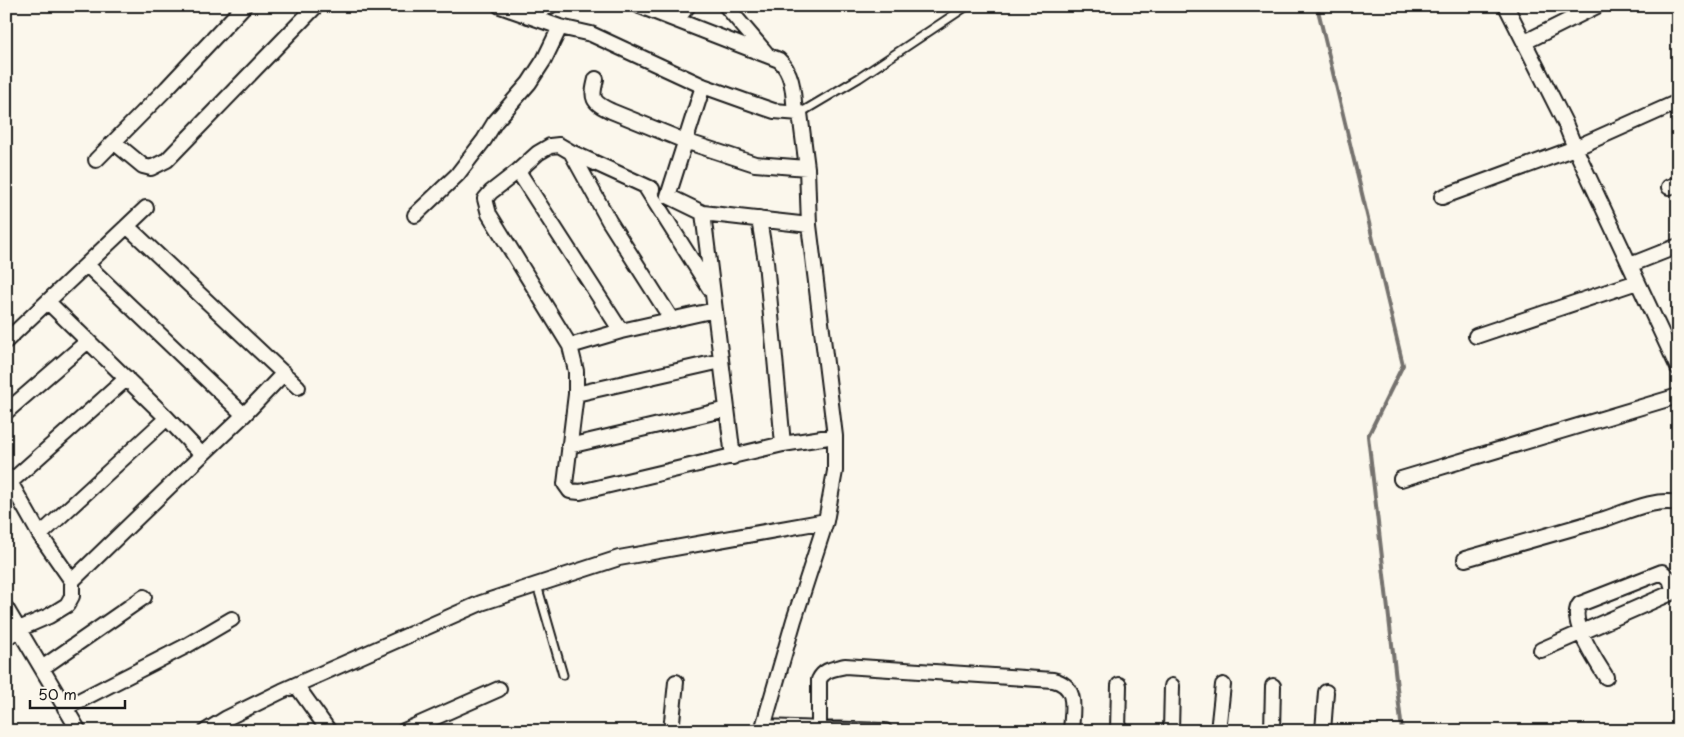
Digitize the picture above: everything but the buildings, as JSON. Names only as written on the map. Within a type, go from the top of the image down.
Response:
[{"type":"street","points":[[96,160],[244,6]]},
{"type":"street","points":[[114,142],[143,166],[151,168],[167,160],[316,6]]},
{"type":"street","points":[[500,6],[560,27],[591,34],[703,86],[774,111],[797,113]]},
{"type":"street","points":[[528,16],[550,6]]},
{"type":"street","points":[[640,6],[657,9],[676,20],[779,60],[786,67],[791,77],[807,168],[808,225],[835,436],[834,471],[826,521],[794,620],[763,729],[819,728],[885,731]]},
{"type":"street","points":[[676,20],[688,6]]},
{"type":"street","points":[[726,6],[768,56]]},
{"type":"street","points":[[1506,6],[1565,124],[1677,366]]},
{"type":"street","points":[[1525,42],[1597,6]]},
{"type":"street","points":[[415,215],[457,175],[484,140],[495,122],[529,82],[544,60],[560,27]]},
{"type":"street","points":[[596,79],[592,94],[602,107],[685,141],[755,164],[807,168]]},
{"type":"street","points":[[668,196],[703,86]]},
{"type":"street","points":[[1442,197],[1575,148],[1678,102]]},
{"type":"street","points":[[808,225],[703,213],[570,152],[559,145],[550,146],[538,153],[485,199],[489,214],[570,346],[576,371],[576,394],[566,484],[570,491],[580,492],[783,444],[835,436]]},
{"type":"street","points":[[570,152],[609,221],[672,320]]},
{"type":"street","points":[[518,171],[622,331]]},
{"type":"street","points":[[645,186],[712,292]]},
{"type":"street","points":[[6,341],[49,303],[146,208]]},
{"type":"street","points":[[703,213],[733,457]]},
{"type":"street","points":[[759,219],[766,262],[783,444]]},
{"type":"street","points":[[127,226],[298,386]]},
{"type":"street","points":[[1630,265],[1678,246]]},
{"type":"street","points":[[87,265],[244,415]]},
{"type":"street","points":[[1476,336],[1637,282]]},
{"type":"street","points":[[49,303],[202,454]]},
{"type":"street","points":[[570,346],[622,331],[715,310]]},
{"type":"street","points":[[6,412],[88,341]]},
{"type":"street","points":[[576,394],[721,361]]},
{"type":"street","points":[[72,581],[244,415],[284,373]]},
{"type":"street","points":[[6,638],[19,629],[49,616],[67,605],[72,596],[72,581],[40,535],[8,481],[126,378]]},
{"type":"street","points":[[1402,479],[1678,396]]},
{"type":"street","points":[[570,446],[727,409]]},
{"type":"street","points":[[40,535],[167,418]]},
{"type":"street","points":[[1465,559],[1604,519],[1654,502],[1667,501],[1678,503]]},
{"type":"street","points":[[206,731],[227,718],[296,685],[481,603],[619,558],[826,521]]},
{"type":"street","points":[[1541,650],[1581,632],[1676,591],[1670,579],[1662,572],[1580,604],[1577,608],[1576,620],[1581,632],[1606,677]]},
{"type":"street","points":[[42,668],[144,597]]},
{"type":"street","points":[[6,608],[79,731]]},
{"type":"street","points":[[65,708],[186,646],[232,618]]},
{"type":"street","points":[[819,728],[819,680],[821,675],[827,671],[845,666],[1062,682],[1068,687],[1073,696],[1071,731]]},
{"type":"street","points":[[671,731],[676,682]]},
{"type":"street","points":[[296,685],[329,731]]},
{"type":"street","points":[[1118,731],[1119,685]]},
{"type":"street","points":[[1222,731],[1218,731],[1223,685]]},
{"type":"street","points":[[1171,731],[1172,686]]},
{"type":"street","points":[[1272,731],[1273,686]]},
{"type":"street","points":[[404,731],[499,689]]},
{"type":"street","points":[[1323,731],[1326,692]]},
{"type":"lane","points":[[797,113],[859,78],[967,6]]},
{"type":"lane","points":[[537,585],[563,675]]},
{"type":"waterway","points":[[1317,6],[1403,365],[1368,436],[1402,731]]}]
